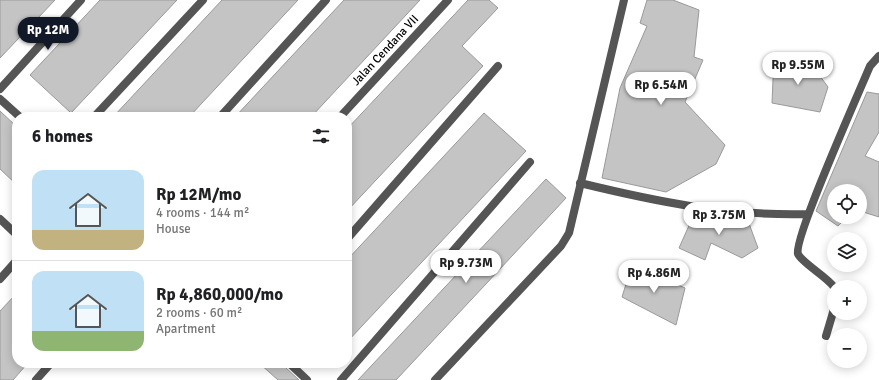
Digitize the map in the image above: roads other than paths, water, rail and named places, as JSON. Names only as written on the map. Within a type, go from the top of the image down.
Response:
[{"type":"street","points":[[0,89],[81,0]]},
{"type":"street","points":[[99,112],[203,0]]},
{"type":"street","points":[[225,112],[326,0]]},
{"type":"street","name":"Jalan Cendana VII","points":[[345,112],[448,0]]},
{"type":"street","points":[[435,380],[562,246],[569,233],[624,0]]},
{"type":"street","points":[[829,280],[799,255],[799,240],[808,214],[870,66],[879,56]]},
{"type":"street","points":[[352,233],[498,66]]},
{"type":"street","points":[[0,99],[14,112]]},
{"type":"street","points":[[352,367],[530,162]]},
{"type":"street","points":[[580,183],[652,201],[719,212],[808,214]]},
{"type":"street","points":[[0,219],[12,230]]},
{"type":"street","points":[[0,279],[12,266]]},
{"type":"street","points":[[826,336],[831,320]]},
{"type":"street","points":[[36,380],[47,368]]},
{"type":"street","points":[[294,368],[307,380]]},
{"type":"street","points":[[341,380],[351,368]]}]
